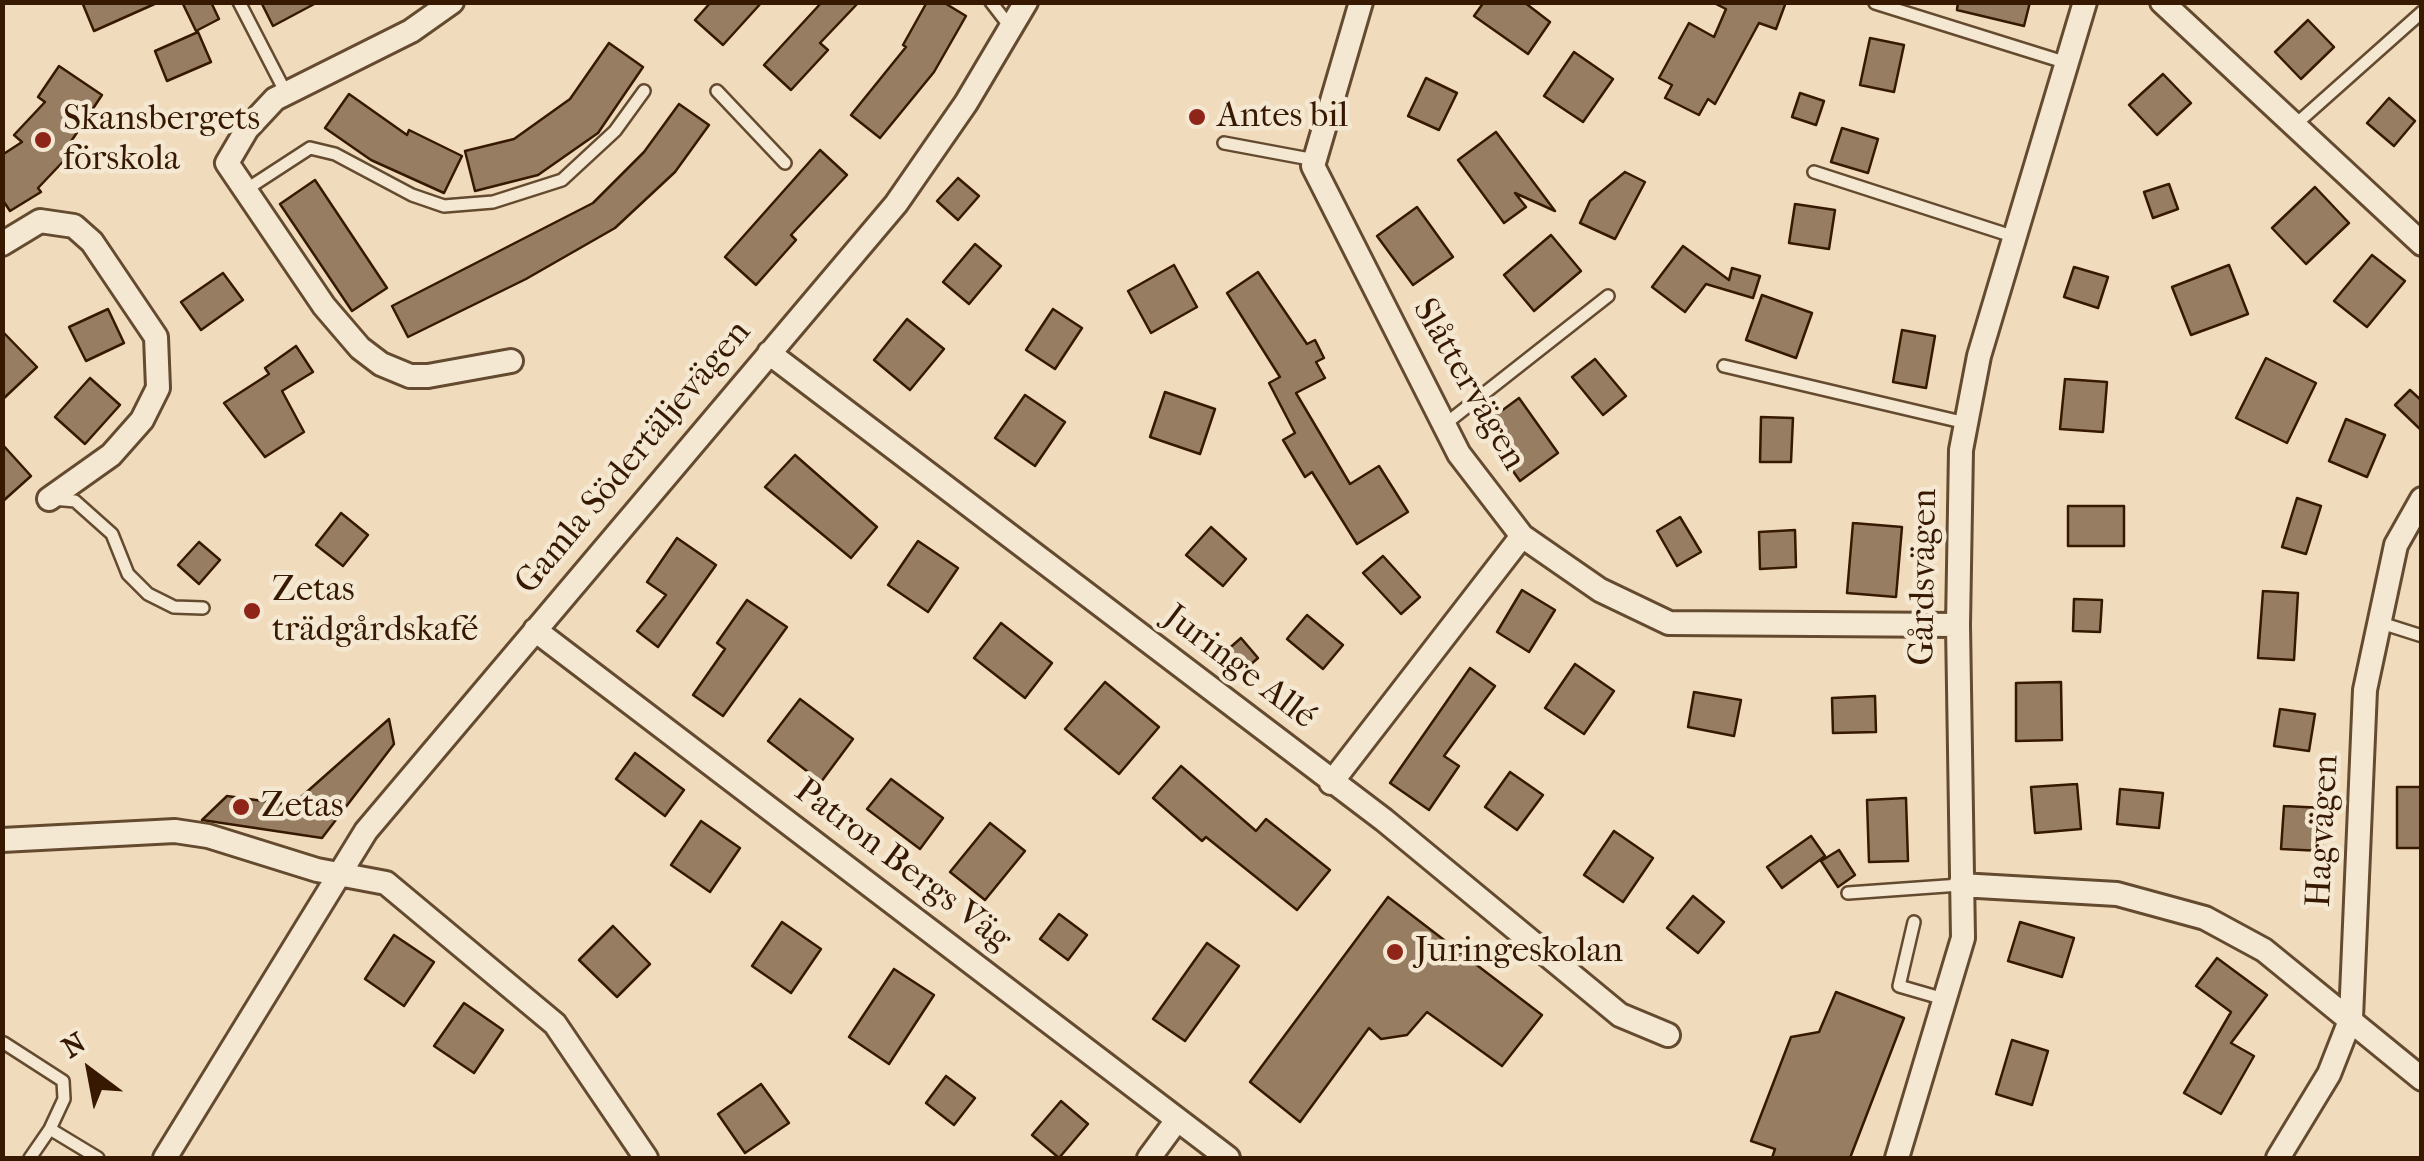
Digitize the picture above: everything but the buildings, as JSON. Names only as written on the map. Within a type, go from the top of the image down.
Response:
[{"type":"street","points":[[452,2],[411,30],[274,99],[248,129],[227,164],[324,306],[360,348],[381,364],[410,376],[428,376],[512,361]]},
{"type":"street","name":"Gamla Södertäljevägen","points":[[165,1158],[366,831],[896,204],[966,103],[1026,2]]},
{"type":"street","points":[[1315,160],[1361,2]]},
{"type":"street","name":"Gårdsvägen","points":[[1897,1158],[1963,938],[1958,625],[1961,450],[1978,356],[2085,2]]},
{"type":"street","points":[[2162,2],[2422,244]]},
{"type":"street","name":"Slåttervägen","points":[[1315,160],[1324,194],[1444,425],[1460,454],[1522,536],[1600,590],[1669,622],[1958,625]]},
{"type":"street","points":[[2,244],[40,221],[74,226],[92,242],[156,337],[158,388],[142,420],[111,454],[49,499]]},
{"type":"street","name":"Juringe Allé","points":[[769,353],[1384,820],[1620,1015],[1668,1035]]},
{"type":"street","name":"Hagvägen","points":[[2278,1158],[2329,1074],[2351,1018],[2366,690],[2396,545],[2422,499]]},
{"type":"street","points":[[1331,783],[1522,536]]},
{"type":"street","name":"Patron Bergs Väg","points":[[535,630],[1228,1158]]},
{"type":"street","points":[[2,840],[175,831],[208,836],[338,874],[386,883],[554,1024],[646,1158]]},
{"type":"street","points":[[1960,885],[2117,894],[2204,918],[2264,950],[2422,1079]]},
{"type":"street","points":[[1148,1158],[1176,1120]]},
{"type":"lane","points":[[239,2],[286,95]]},
{"type":"lane","points":[[991,2],[1010,28]]},
{"type":"lane","points":[[1875,2],[2068,63]]},
{"type":"lane","points":[[2294,125],[2422,12]]},
{"type":"lane","points":[[247,189],[310,148],[335,154],[412,196],[444,206],[494,202],[562,180],[616,132],[644,91]]},
{"type":"lane","points":[[718,91],[785,164]]},
{"type":"lane","points":[[1224,144],[1315,160]]},
{"type":"lane","points":[[1814,172],[2014,238]]},
{"type":"lane","points":[[1444,425],[1608,296]]},
{"type":"lane","points":[[1724,366],[1966,423]]},
{"type":"lane","points":[[49,499],[75,501],[112,534],[128,574],[148,594],[174,607],[203,608]]},
{"type":"lane","points":[[2378,622],[2422,636]]},
{"type":"lane","points":[[1848,893],[1960,885]]},
{"type":"lane","points":[[1914,922],[1899,986],[1944,999]]},
{"type":"lane","points":[[4,1043],[62,1081],[64,1099],[30,1158]]},
{"type":"lane","points":[[50,1129],[98,1158]]},
{"type":"place","name":"Antes bil","points":[[1197,117]]},
{"type":"place","name":"Skansbergets förskola","points":[[43,140]]},
{"type":"place","name":"Zetas trädgårdskafé","points":[[252,611]]},
{"type":"place","name":"Zetas","points":[[241,807]]},
{"type":"place","name":"Juringeskolan","points":[[1395,952]]}]
